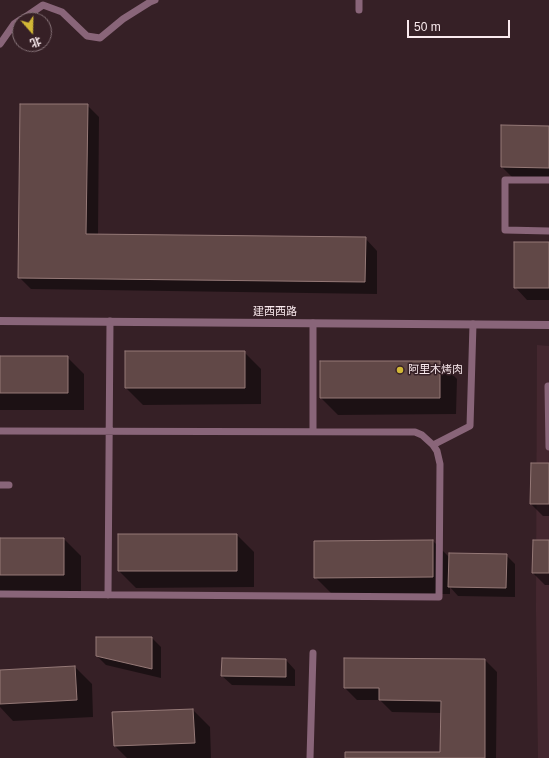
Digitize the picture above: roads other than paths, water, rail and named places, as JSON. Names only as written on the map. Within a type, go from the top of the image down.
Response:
[{"type":"street","name":"建西西路","points":[[0,320],[549,325]]},
{"type":"lane","points":[[32,12],[43,5],[62,12],[87,36],[100,38],[123,20],[155,0]]},
{"type":"lane","points":[[359,0],[359,10]]},
{"type":"lane","points":[[0,44],[12,27]]},
{"type":"lane","points":[[549,180],[505,180],[505,230],[549,231]]},
{"type":"lane","points":[[108,595],[110,322]]},
{"type":"lane","points":[[313,323],[313,431]]},
{"type":"lane","points":[[434,445],[470,426],[472,324]]},
{"type":"lane","points":[[549,386],[549,447]]},
{"type":"lane","points":[[0,431],[415,432],[422,435],[434,445],[440,464],[439,597],[0,594]]},
{"type":"lane","points":[[0,485],[9,485]]},
{"type":"lane","points":[[310,758],[313,653]]},
{"type":"place","name":"阿里木烤肉","points":[[400,370]]}]
